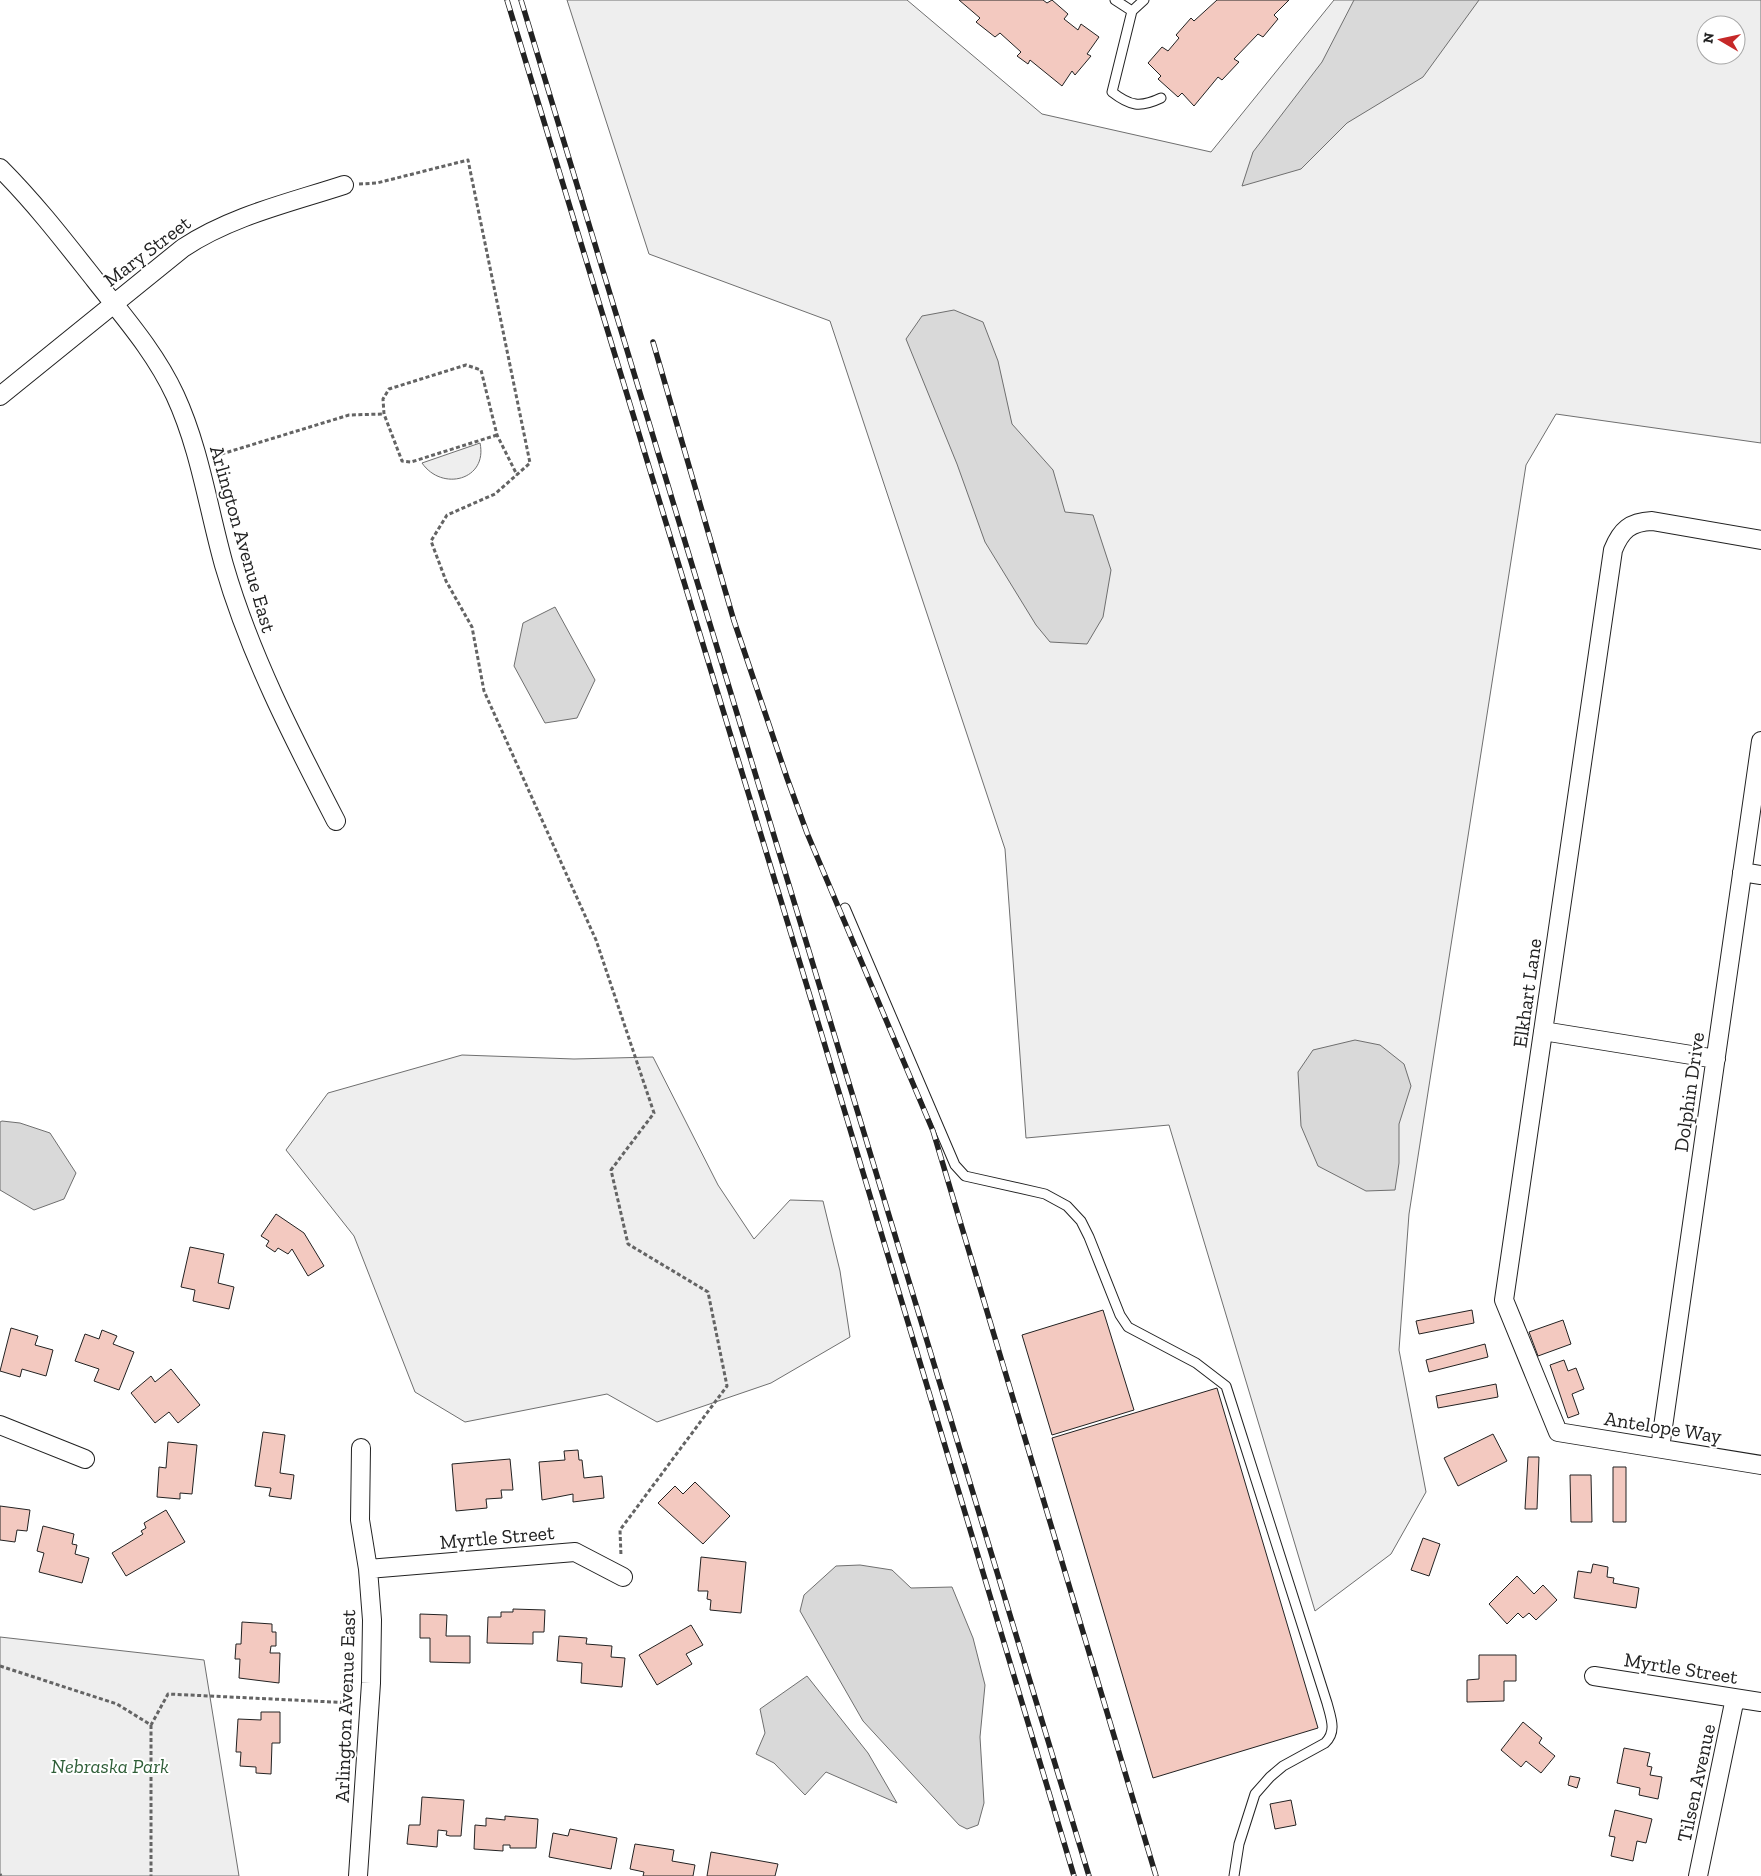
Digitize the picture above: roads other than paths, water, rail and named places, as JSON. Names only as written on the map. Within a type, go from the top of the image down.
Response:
[{"type":"street","name":"Arlington Avenue East","points":[[0,168],[41,212],[114,303],[154,358],[174,394],[189,428],[224,566],[248,635],[268,685],[336,821]]},
{"type":"street","name":"Mary Street","points":[[0,396],[183,248],[207,232],[238,219],[344,186]]},
{"type":"street","name":"Elkhart Lane","points":[[1558,1432],[1504,1300],[1613,550],[1619,536],[1628,526],[1639,522],[1652,521],[1761,540]]},
{"type":"street","name":"Dolphin Drive","points":[[1660,1448],[1761,741]]},
{"type":"street","points":[[1742,872],[1761,875]]},
{"type":"street","points":[[1543,1031],[1716,1059]]},
{"type":"street","points":[[0,1425],[85,1459]]},
{"type":"street","name":"Antelope Way","points":[[1558,1432],[1761,1465]]},
{"type":"street","name":"Arlington Avenue East","points":[[358,1876],[369,1704],[372,1620],[368,1569],[360,1520],[361,1448]]},
{"type":"street","name":"Myrtle Street","points":[[368,1569],[575,1552],[623,1577]]},
{"type":"street","name":"Myrtle Street","points":[[1594,1676],[1761,1702]]},
{"type":"street","name":"Tilsen Avenue","points":[[1698,1876],[1736,1698]]},
{"type":"lane","points":[[1115,0],[1132,10]]},
{"type":"lane","points":[[1144,0],[1132,10],[1112,92],[1124,102],[1146,106],[1161,98]]},
{"type":"lane","points":[[845,908],[955,1165],[965,1176],[1045,1194],[1067,1206],[1081,1221],[1120,1315],[1128,1327],[1196,1363],[1226,1386],[1327,1703],[1333,1730],[1330,1738],[1325,1743],[1283,1766],[1270,1777],[1256,1794],[1239,1844],[1234,1876]]},
{"type":"railway","points":[[507,0],[820,1029],[1074,1876]]},
{"type":"railway","points":[[521,0],[1089,1876]]},
{"type":"railway","points":[[653,342],[734,621],[787,778],[807,833],[933,1131],[1156,1876]]},
{"type":"park label","name":"Nebraska Park","points":[[110,1766]]}]
